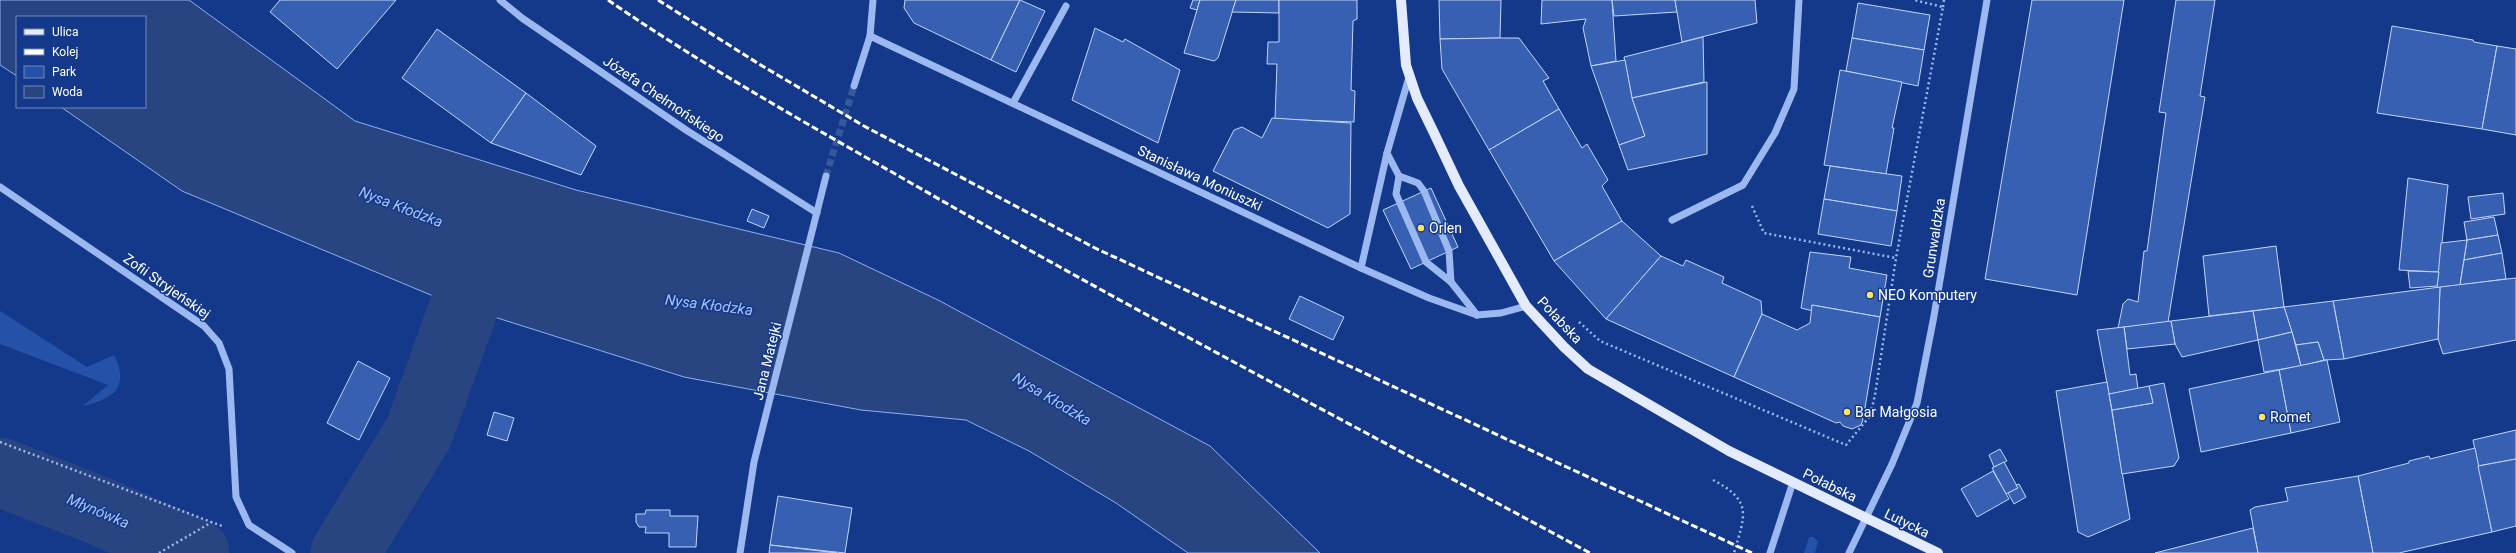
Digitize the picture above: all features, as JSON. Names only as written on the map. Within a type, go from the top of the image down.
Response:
[{"type":"main road","name":"Połabska","points":[[1401,0],[1401,30],[1406,65],[1417,98],[1459,186],[1526,306],[1564,347],[1588,369],[1729,451],[1864,517]]},
{"type":"main road","name":"Lutycka","points":[[1864,517],[1938,553]]},
{"type":"street","name":"Józefa Chełmońskiego","points":[[500,0],[522,18],[679,126],[817,213]]},
{"type":"street","points":[[854,86],[870,36],[873,0]]},
{"type":"street","points":[[1672,220],[1743,185],[1775,133],[1794,89],[1799,0]]},
{"type":"street","name":"Grunwaldzka","points":[[1849,553],[1864,517],[1892,464],[1917,403],[1934,316],[1987,0]]},
{"type":"street","points":[[1013,103],[1066,6]]},
{"type":"street","name":"Stanisława Moniuszki","points":[[870,36],[1361,268],[1429,298],[1477,315],[1501,313],[1526,306]]},
{"type":"street","points":[[1361,268],[1387,153],[1410,76]]},
{"type":"street","points":[[1387,153],[1399,176],[1396,194],[1426,262],[1451,282],[1477,315]]},
{"type":"street","name":"Jana Matejki","points":[[740,553],[754,462],[826,176]]},
{"type":"street","points":[[1399,176],[1418,183],[1424,191],[1449,251],[1451,282]]},
{"type":"street","name":"Zofii Stryjeńskiej","points":[[0,187],[204,326],[219,343],[229,369],[236,497],[249,525]]},
{"type":"street","points":[[1770,553],[1793,482]]},
{"type":"street","points":[[249,525],[292,553]]},
{"type":"path","points":[[1914,0],[1943,7]]},
{"type":"path","points":[[1577,320],[1600,341],[1846,445],[1870,416],[1896,258],[1944,0]]},
{"type":"path","points":[[1743,185],[1764,233],[1896,258]]},
{"type":"path","points":[[0,442],[235,530],[249,525]]},
{"type":"path","points":[[1713,480],[1729,488],[1742,502],[1743,521],[1734,553]]},
{"type":"path","points":[[159,553],[212,522]]},
{"type":"green space","points":[[0,311],[87,367],[114,355],[119,366],[120,375],[116,390],[103,400],[83,406],[108,385],[0,344]]},
{"type":"green space","points":[[1809,537],[1813,537],[1818,541],[1815,553],[1804,553]]},
{"type":"water","name":"Nysa Kłodzka","points":[[0,0],[189,0],[355,121],[576,190],[839,253],[938,300],[1210,446],[1320,553],[1188,553],[1116,503],[1029,451],[966,420],[861,410],[684,377],[450,303],[182,191],[62,108],[146,108],[146,16],[16,16],[16,75],[0,65]]},
{"type":"building","points":[[280,0],[396,0],[337,69],[270,12]]},
{"type":"building","points":[[905,0],[1020,0],[991,60],[914,23],[904,8]]},
{"type":"building","points":[[1020,0],[1045,11],[1016,72],[991,60]]},
{"type":"building","points":[[1193,0],[1200,0],[1197,10],[1190,8]]},
{"type":"building","points":[[1200,0],[1236,0],[1218,58],[1214,61],[1184,53]]},
{"type":"building","points":[[1236,0],[1279,0],[1279,13],[1232,12]]},
{"type":"building","points":[[1279,0],[1357,0],[1357,19],[1353,21],[1351,90],[1355,91],[1354,122],[1275,119],[1277,64],[1267,64],[1268,42],[1279,42]]},
{"type":"building","points":[[1439,0],[1501,0],[1500,38],[1440,39]]},
{"type":"building","points":[[1542,0],[1612,0],[1616,61],[1591,66],[1583,28],[1586,19],[1541,24]]},
{"type":"building","points":[[1612,0],[1675,0],[1677,12],[1614,16]]},
{"type":"building","points":[[1675,0],[1755,0],[1757,23],[1682,42]]},
{"type":"building","points":[[2032,0],[2124,0],[2077,295],[1985,279]]},
{"type":"building","points":[[2176,0],[2215,0],[2200,96],[2205,97],[2168,322],[2118,328],[2123,304],[2128,299],[2138,302],[2144,251],[2147,251],[2166,113],[2159,112]]},
{"type":"building","points":[[1858,3],[1930,15],[1924,50],[1852,38]]},
{"type":"building","points":[[2392,26],[2473,40],[2474,42],[2497,46],[2482,129],[2377,113]]},
{"type":"building","points":[[1095,28],[1123,42],[1125,39],[1180,70],[1158,143],[1072,100]]},
{"type":"building","points":[[437,29],[526,93],[491,143],[402,78]]},
{"type":"building","points":[[1703,37],[1704,82],[1632,98],[1624,57]]},
{"type":"building","points":[[1519,38],[1549,78],[1543,81],[1559,109],[1489,150],[1442,69],[1440,39]]},
{"type":"building","points":[[1852,38],[1924,50],[1918,86],[1846,71]]},
{"type":"building","points":[[2497,46],[2516,49],[2516,135],[2482,129]]},
{"type":"building","points":[[1625,60],[1632,98],[1645,136],[1619,145],[1591,66]]},
{"type":"building","points":[[1840,70],[1902,82],[1892,128],[1894,128],[1886,174],[1824,165]]},
{"type":"building","points":[[1707,82],[1707,154],[1628,170],[1619,145],[1645,136],[1632,98]]},
{"type":"building","points":[[526,93],[596,146],[581,175],[491,143]]},
{"type":"building","points":[[1559,109],[1582,148],[1587,144],[1608,180],[1602,186],[1622,221],[1554,261],[1489,150]]},
{"type":"building","points":[[1272,118],[1351,123],[1350,214],[1328,228],[1213,171],[1234,130],[1242,127],[1262,138]]},
{"type":"building","points":[[1830,166],[1902,176],[1897,211],[1824,199]]},
{"type":"building","points":[[2408,178],[2448,185],[2439,272],[2399,270]]},
{"type":"building","name":"Orlen","points":[[1431,188],[1458,247],[1411,269],[1383,210]]},
{"type":"building","points":[[2503,193],[2505,214],[2471,219],[2468,197]]},
{"type":"building","points":[[1824,199],[1897,211],[1891,246],[1818,234]]},
{"type":"building","points":[[752,209],[769,216],[764,228],[747,221]]},
{"type":"building","points":[[2494,217],[2498,235],[2467,240],[2464,222]]},
{"type":"building","points":[[1622,221],[1661,256],[1606,319],[1554,261]]},
{"type":"building","points":[[2498,235],[2502,253],[2464,260],[2467,240]]},
{"type":"building","points":[[2467,240],[2460,285],[2437,288],[2441,243]]},
{"type":"building","points":[[2276,246],[2284,307],[2209,316],[2203,256]]},
{"type":"building","points":[[1810,252],[1851,257],[1849,268],[1887,275],[1880,317],[1812,305],[1813,311],[1801,308]]},
{"type":"building","points":[[2502,253],[2506,279],[2460,285],[2464,260]]},
{"type":"building","points":[[1661,256],[1683,266],[1686,260],[1724,277],[1722,283],[1761,301],[1762,314],[1734,377],[1606,319]]},
{"type":"building","points":[[2408,271],[2439,272],[2437,286],[2410,288]]},
{"type":"building","points":[[2516,278],[2516,340],[2443,354],[2438,339],[2440,287]]},
{"type":"building","points":[[2440,287],[2438,339],[2344,359],[2333,301]]},
{"type":"building","points":[[1300,296],[1344,317],[1333,340],[1289,319]]},
{"type":"building","points":[[2333,301],[2344,359],[2324,360],[2318,342],[2296,345],[2284,307]]},
{"type":"building","points":[[1812,305],[1880,317],[1865,408],[1860,409],[1863,420],[1861,425],[1852,429],[1843,426],[1840,422],[1836,423],[1734,377],[1762,314],[1797,330],[1810,323]]},
{"type":"building","points":[[2284,307],[2292,332],[2258,340],[2253,311]]},
{"type":"building","points":[[2253,311],[2258,340],[2182,357],[2175,344],[2171,321]]},
{"type":"building","points":[[2171,321],[2175,344],[2127,349],[2124,327]]},
{"type":"building","points":[[2124,327],[2130,375],[2136,374],[2138,389],[2109,394],[2097,330]]},
{"type":"building","points":[[2292,332],[2301,366],[2264,372],[2258,340]]},
{"type":"building","points":[[2318,342],[2324,360],[2301,366],[2296,345]]},
{"type":"building","points":[[2327,360],[2340,422],[2291,433],[2279,370]]},
{"type":"building","points":[[358,361],[390,378],[359,440],[327,423]]},
{"type":"building","points":[[2279,370],[2291,433],[2201,452],[2189,389]]},
{"type":"building","points":[[2107,382],[2130,519],[2088,537],[2078,532],[2056,391]]},
{"type":"building","points":[[2164,383],[2179,458],[2174,466],[2122,474],[2112,410],[2153,403],[2149,386]]},
{"type":"building","points":[[2149,386],[2153,403],[2112,410],[2109,394]]},
{"type":"building","points":[[494,412],[514,418],[507,441],[487,435]]},
{"type":"building","points":[[2516,430],[2516,459],[2478,466],[2473,440]]},
{"type":"building","points":[[2475,448],[2492,532],[2399,553],[2373,553],[2358,476],[2409,463],[2409,461],[2429,456],[2430,459]]},
{"type":"building","points":[[2000,449],[2007,461],[1994,467],[1989,455]]},
{"type":"building","points":[[2516,459],[2516,526],[2492,532],[2478,466]]},
{"type":"building","points":[[2004,462],[2018,488],[2006,494],[1992,468]]},
{"type":"building","points":[[1993,471],[2009,499],[1977,517],[1961,489]]},
{"type":"building","points":[[2358,476],[2373,553],[2258,553],[2250,510],[2255,507],[2288,501],[2285,488]]},
{"type":"building","points":[[2019,484],[2026,497],[2014,504],[2008,493],[2018,488],[2016,485]]},
{"type":"building","points":[[778,496],[852,508],[845,553],[770,545]]},
{"type":"building","points":[[646,510],[670,510],[670,516],[698,516],[696,547],[669,547],[669,533],[645,533],[646,527],[639,527],[636,522],[636,514],[645,514]]},
{"type":"building","points":[[2253,528],[2258,553],[2155,553]]},
{"type":"building","points":[[770,545],[837,553],[769,553]]},
{"type":"waterway","points":[[345,553],[419,432],[488,240]]},
{"type":"waterway","name":"Młynówka","points":[[0,472],[97,510],[195,553]]},
{"type":"tunnel","points":[[826,176],[854,86]]},
{"type":"railway","points":[[608,0],[722,74],[1001,234],[1169,327],[1590,553]]},
{"type":"railway","points":[[658,0],[759,64],[864,126],[1095,248],[1752,553]]},
{"type":"place","name":"Orlen","points":[[1421,228]]},
{"type":"place","name":"NEO Komputery","points":[[1870,295]]},
{"type":"place","name":"Bar Małgosia","points":[[1847,412]]},
{"type":"place","name":"Romet","points":[[2262,417]]}]
